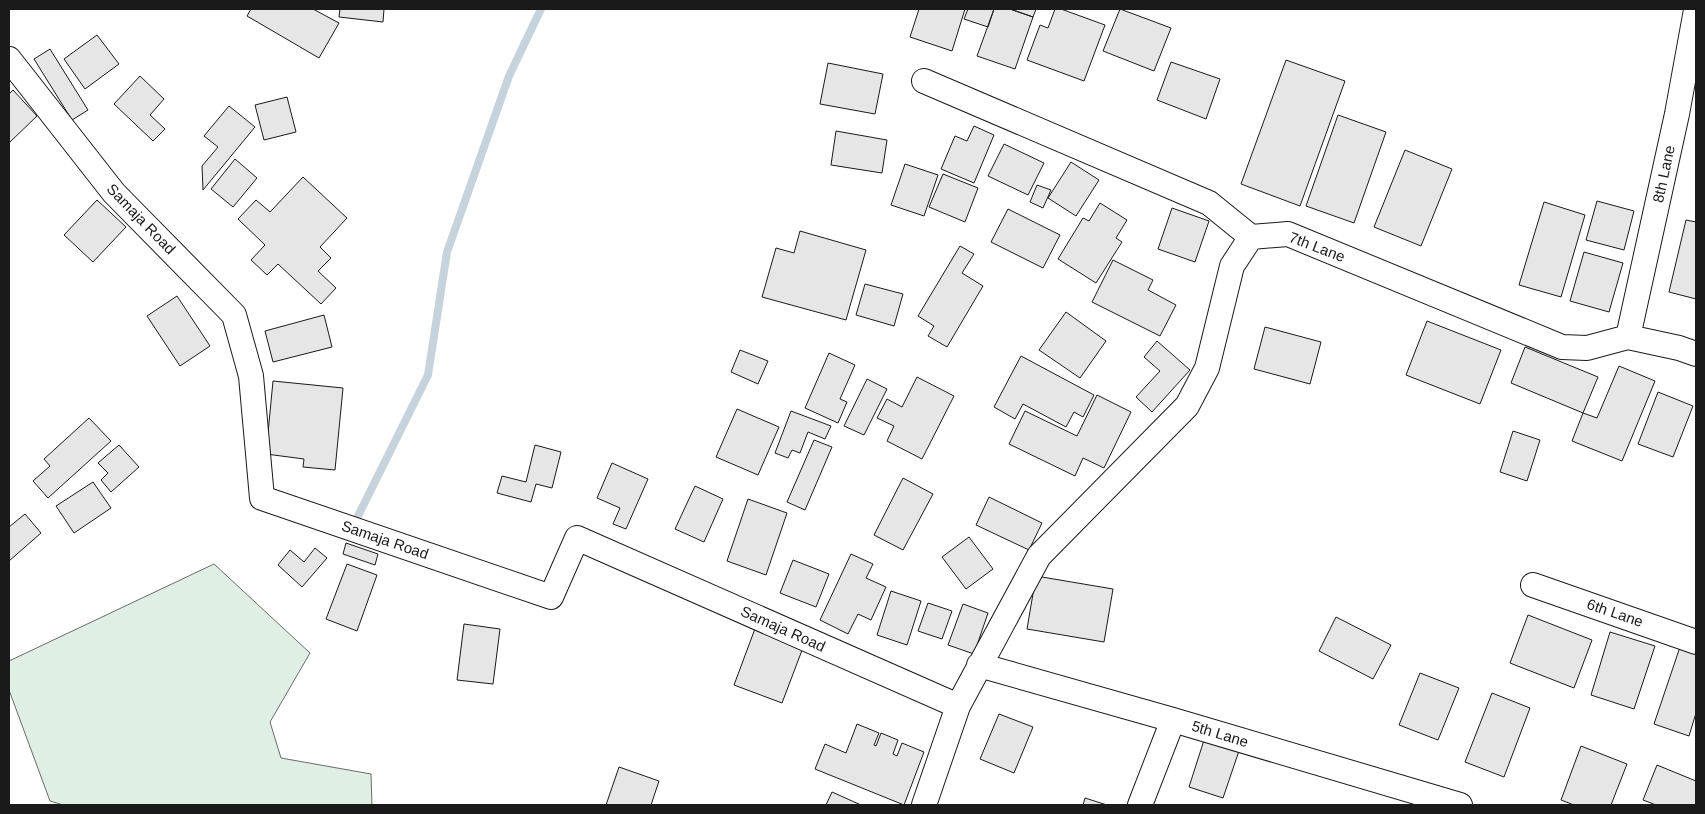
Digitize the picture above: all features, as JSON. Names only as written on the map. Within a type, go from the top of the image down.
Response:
[{"type":"street","name":"8th Lane","points":[[1628,337],[1675,124],[1696,10]]},
{"type":"street","name":"Samaja Road","points":[[9,59],[114,193],[234,315],[251,376],[262,498],[551,597],[577,538],[958,706]]},
{"type":"street","points":[[924,81],[1209,203],[1250,237],[1232,266],[1207,368],[1186,406],[1039,556],[958,706],[924,805]]},
{"type":"street","name":"7th Lane","points":[[1250,237],[1288,234],[1562,347],[1588,348],[1628,337],[1679,348],[1696,354]]},
{"type":"street","name":"6th Lane","points":[[1533,584],[1696,642]]},
{"type":"street","name":"5th Lane","points":[[979,665],[1460,805]]},
{"type":"street","points":[[1140,805],[1173,720]]},
{"type":"green space","points":[[214,564],[310,653],[270,722],[281,758],[371,774],[372,805],[63,805],[50,801],[9,690],[9,661]]},
{"type":"building","points":[[251,9],[313,9],[339,23],[319,58],[247,16]]},
{"type":"building","points":[[340,9],[384,9],[383,22],[339,17]]},
{"type":"building","points":[[919,9],[965,9],[952,51],[910,37]]},
{"type":"building","points":[[968,9],[994,9],[988,27],[964,19]]},
{"type":"building","points":[[994,9],[1010,9],[1033,17],[1015,69],[977,56]]},
{"type":"building","points":[[1010,9],[1036,9],[1033,17]]},
{"type":"building","points":[[1055,9],[1061,9],[1105,25],[1084,81],[1027,60],[1040,25],[1048,28]]},
{"type":"building","points":[[1120,9],[1171,28],[1154,71],[1103,51]]},
{"type":"building","points":[[97,35],[119,64],[85,89],[64,59]]},
{"type":"building","points":[[50,49],[88,110],[72,120],[34,59]]},
{"type":"building","points":[[1286,60],[1345,81],[1300,206],[1241,184]]},
{"type":"building","points":[[1171,62],[1220,79],[1206,119],[1157,100]]},
{"type":"building","points":[[828,63],[883,74],[875,114],[820,104]]},
{"type":"building","points":[[140,76],[164,99],[150,115],[165,129],[153,141],[114,104]]},
{"type":"building","points":[[13,90],[37,116],[9,143],[9,94]]},
{"type":"building","points":[[287,97],[296,132],[264,140],[255,105]]},
{"type":"building","points":[[229,106],[255,127],[203,190],[202,166],[218,147],[204,136]]},
{"type":"building","points":[[1338,115],[1386,132],[1354,223],[1306,206]]},
{"type":"building","points":[[974,126],[994,135],[974,183],[941,169],[955,136],[967,141]]},
{"type":"building","points":[[836,131],[887,140],[882,173],[831,165]]},
{"type":"building","points":[[1004,144],[1044,163],[1028,195],[988,176]]},
{"type":"building","points":[[1405,150],[1452,169],[1421,246],[1374,227]]},
{"type":"building","points":[[235,159],[257,178],[233,207],[211,189]]},
{"type":"building","points":[[1071,162],[1099,180],[1076,216],[1048,198]]},
{"type":"building","points":[[905,164],[938,175],[924,216],[891,205]]},
{"type":"building","points":[[943,174],[978,188],[965,222],[929,207]]},
{"type":"building","points":[[303,177],[347,218],[320,247],[331,258],[318,271],[336,288],[321,304],[278,264],[267,275],[251,260],[265,245],[238,219],[256,200],[270,212]]},
{"type":"building","points":[[1037,185],[1051,190],[1043,208],[1030,202]]},
{"type":"building","points":[[97,200],[126,227],[93,262],[64,235]]},
{"type":"building","points":[[1597,201],[1634,211],[1624,250],[1586,240]]},
{"type":"building","points":[[1544,202],[1585,215],[1561,297],[1519,285]]},
{"type":"building","points":[[1100,203],[1127,220],[1116,238],[1122,242],[1096,283],[1058,259],[1083,218],[1089,221]]},
{"type":"building","points":[[1172,208],[1209,221],[1195,262],[1158,249]]},
{"type":"building","points":[[1008,209],[1060,235],[1043,268],[991,242]]},
{"type":"building","points":[[1686,220],[1696,222],[1696,299],[1669,292]]},
{"type":"building","points":[[800,231],[866,250],[846,320],[762,297],[776,248],[794,253]]},
{"type":"building","points":[[960,246],[974,254],[962,273],[983,286],[947,347],[928,336],[934,326],[918,316]]},
{"type":"building","points":[[1584,252],[1623,263],[1609,312],[1570,301]]},
{"type":"building","points":[[1113,260],[1153,280],[1148,290],[1176,305],[1160,336],[1092,302]]},
{"type":"building","points":[[865,284],[903,294],[894,326],[856,315]]},
{"type":"building","points":[[177,296],[210,346],[180,366],[147,316]]},
{"type":"building","points":[[1066,312],[1106,341],[1080,378],[1039,350]]},
{"type":"building","points":[[324,315],[332,347],[273,362],[265,331]]},
{"type":"building","points":[[1427,321],[1501,350],[1480,404],[1406,375]]},
{"type":"building","points":[[1265,327],[1321,342],[1310,384],[1254,369]]},
{"type":"building","points":[[1157,341],[1190,370],[1152,412],[1136,397],[1160,371],[1144,357]]},
{"type":"building","points":[[1525,347],[1598,377],[1583,413],[1511,383]]},
{"type":"building","points":[[740,350],[768,361],[758,384],[731,372]]},
{"type":"building","points":[[829,353],[855,365],[840,399],[847,402],[838,423],[805,408]]},
{"type":"building","points":[[1021,356],[1094,395],[1083,417],[1074,412],[1066,427],[1023,404],[1015,419],[994,407]]},
{"type":"building","points":[[1619,366],[1655,381],[1622,461],[1572,441],[1583,413],[1597,418]]},
{"type":"building","points":[[917,377],[954,396],[922,459],[887,441],[894,426],[877,418],[887,399],[902,407]]},
{"type":"building","points":[[867,379],[887,389],[864,435],[844,426]]},
{"type":"building","points":[[273,381],[343,388],[335,470],[303,467],[304,459],[266,454]]},
{"type":"building","points":[[1658,392],[1693,406],[1673,457],[1638,444]]},
{"type":"building","points":[[1097,395],[1131,412],[1104,468],[1083,458],[1075,476],[1009,444],[1025,411],[1077,436]]},
{"type":"building","points":[[737,409],[779,427],[758,475],[716,457]]},
{"type":"building","points":[[791,411],[831,426],[825,439],[808,432],[800,453],[792,450],[788,458],[775,453]]},
{"type":"building","points":[[89,418],[111,441],[48,498],[33,481],[50,466],[44,459]]},
{"type":"building","points":[[1513,431],[1540,440],[1527,481],[1500,472]]},
{"type":"building","points":[[814,440],[832,447],[805,510],[787,502]]},
{"type":"building","points":[[119,445],[139,467],[111,492],[101,480],[108,473],[98,463]]},
{"type":"building","points":[[535,445],[561,452],[552,488],[536,484],[531,502],[497,493],[502,476],[526,482]]},
{"type":"building","points":[[612,463],[648,479],[626,529],[613,524],[620,508],[597,498]]},
{"type":"building","points":[[903,478],[933,494],[903,550],[874,535]]},
{"type":"building","points":[[93,482],[111,508],[74,533],[56,506]]},
{"type":"building","points":[[695,486],[723,499],[704,542],[675,529]]},
{"type":"building","points":[[989,497],[1042,523],[1029,550],[976,525]]},
{"type":"building","points":[[748,499],[787,513],[766,575],[727,561]]},
{"type":"building","points":[[25,514],[41,533],[9,561],[9,527]]},
{"type":"building","points":[[969,537],[993,569],[966,589],[942,557]]},
{"type":"building","points":[[346,543],[378,554],[375,565],[343,554]]},
{"type":"building","points":[[315,548],[327,558],[302,587],[278,565],[290,550],[304,562]]},
{"type":"building","points":[[851,554],[873,564],[866,578],[886,587],[871,620],[858,614],[848,634],[820,620]]},
{"type":"building","points":[[793,560],[829,574],[816,607],[780,593]]},
{"type":"building","points":[[347,564],[377,575],[357,631],[326,619]]},
{"type":"building","points":[[1036,576],[1113,589],[1104,642],[1027,629]]},
{"type":"building","points":[[891,591],[921,601],[907,645],[877,635]]},
{"type":"building","points":[[928,603],[952,611],[942,639],[918,631]]},
{"type":"building","points":[[963,604],[988,613],[974,654],[948,645]]},
{"type":"building","points":[[1528,615],[1592,640],[1574,688],[1510,663]]},
{"type":"building","points":[[1336,617],[1391,645],[1373,679],[1319,651]]},
{"type":"building","points":[[464,624],[500,629],[493,684],[457,680]]},
{"type":"building","points":[[756,626],[804,645],[782,703],[734,685]]},
{"type":"building","points":[[1610,632],[1655,646],[1634,709],[1591,695]]},
{"type":"building","points":[[1681,644],[1696,649],[1696,713],[1689,736],[1654,724]]},
{"type":"building","points":[[1420,673],[1459,688],[1438,740],[1399,725]]},
{"type":"building","points":[[1492,693],[1530,708],[1504,777],[1465,762]]},
{"type":"building","points":[[999,714],[1033,727],[1014,773],[980,759]]},
{"type":"building","points":[[857,724],[879,733],[874,745],[876,746],[881,733],[898,740],[893,754],[897,756],[902,743],[924,752],[904,805],[815,769],[825,744],[846,753]]},
{"type":"building","points":[[1205,737],[1240,748],[1223,798],[1189,787]]},
{"type":"building","points":[[1581,746],[1627,764],[1611,805],[1574,805],[1561,800]]},
{"type":"building","points":[[1657,765],[1696,781],[1696,805],[1656,805],[1643,800]]},
{"type":"building","points":[[619,767],[659,781],[651,805],[606,805]]},
{"type":"building","points":[[832,792],[861,805],[826,805]]},
{"type":"building","points":[[1085,798],[1107,805],[1083,805]]},
{"type":"waterway","points":[[357,518],[428,375],[447,252],[509,76],[541,9]]}]
